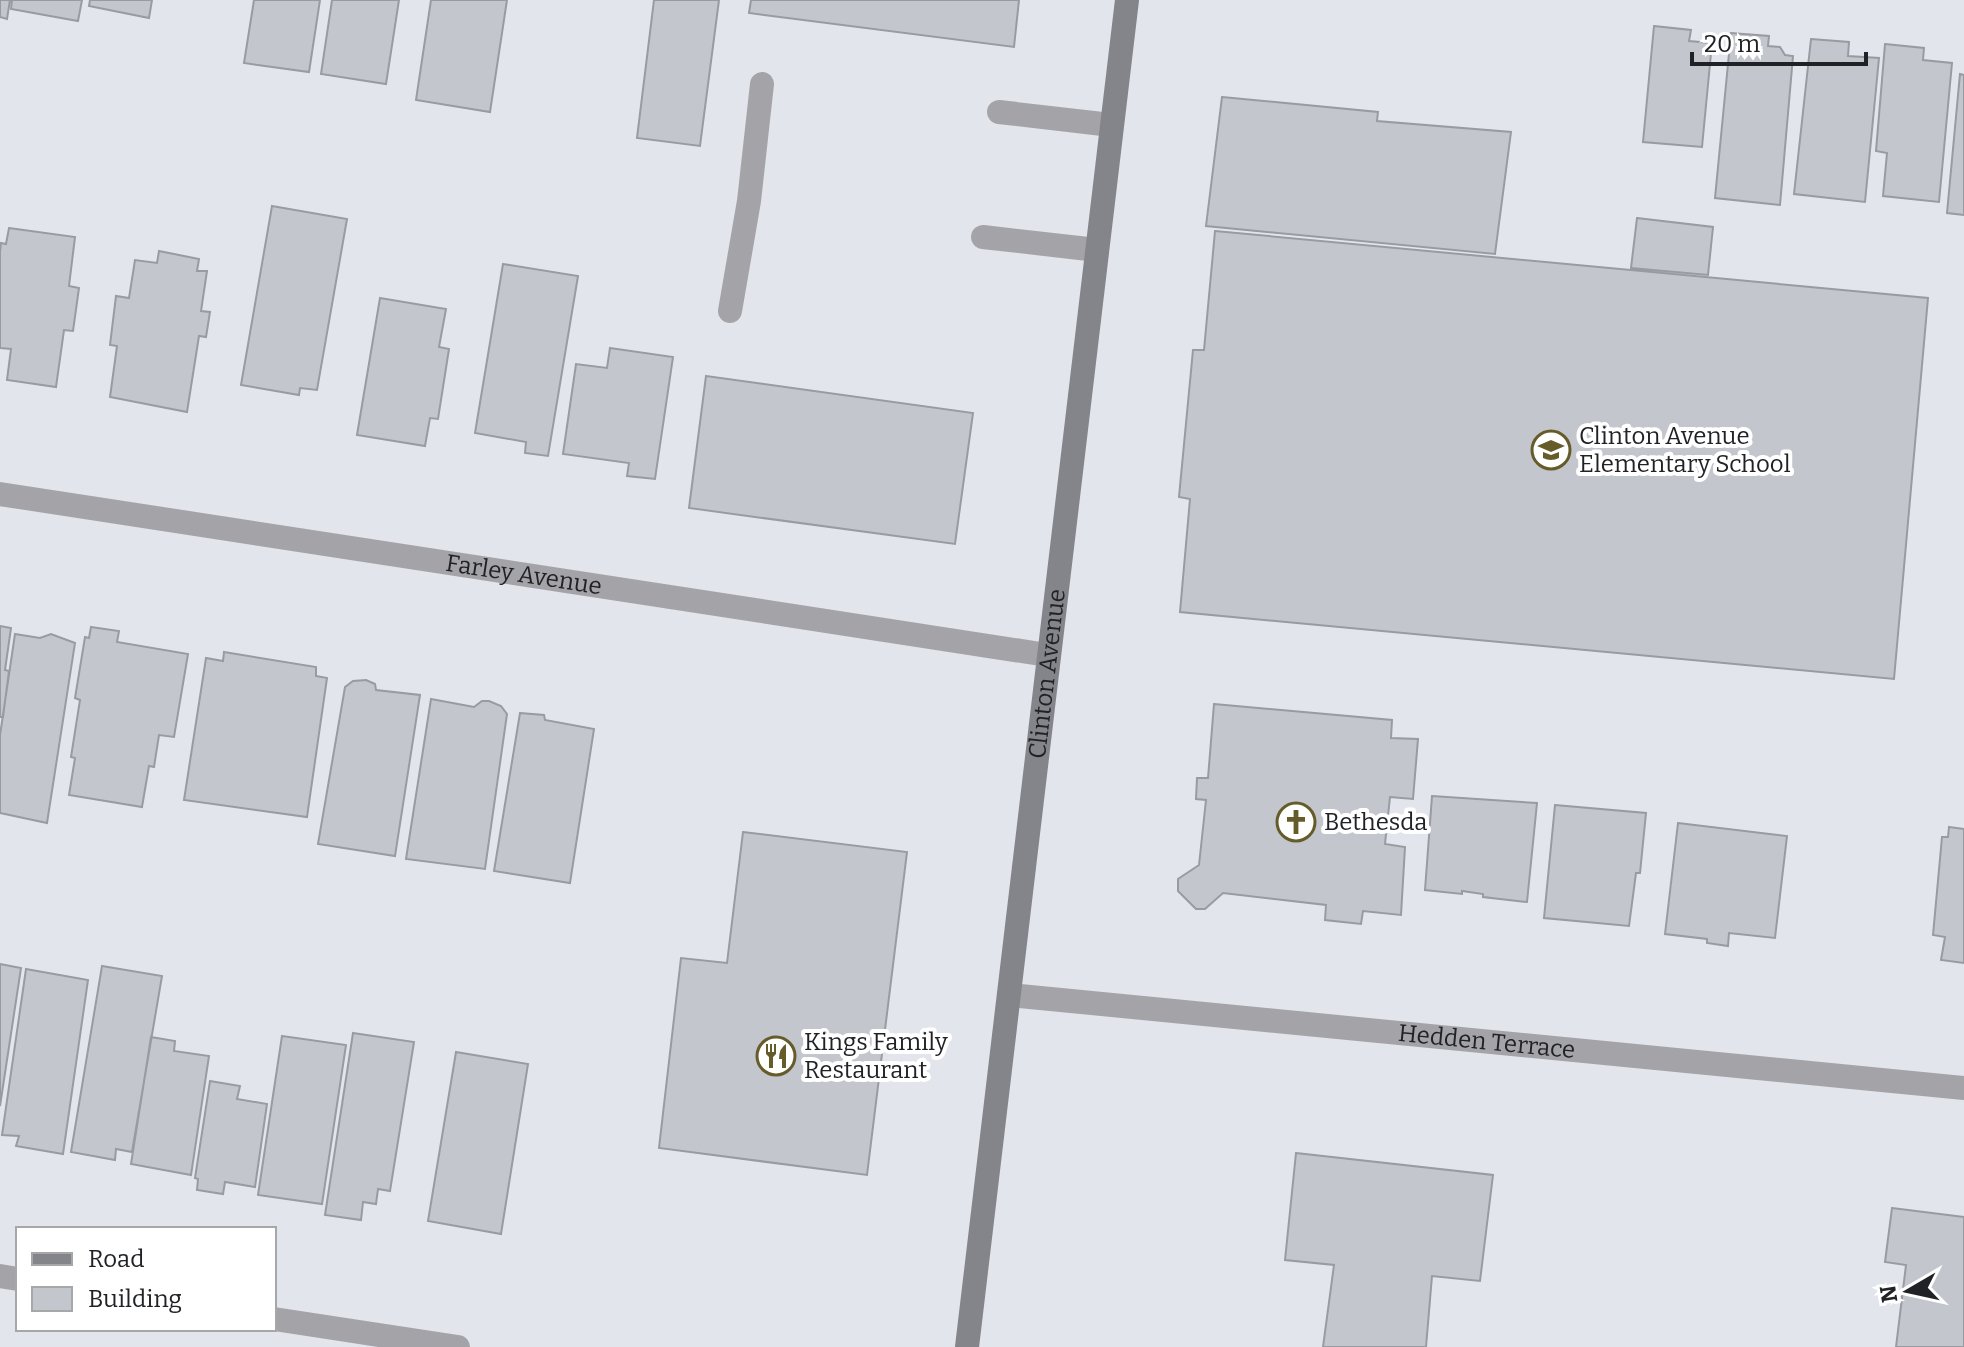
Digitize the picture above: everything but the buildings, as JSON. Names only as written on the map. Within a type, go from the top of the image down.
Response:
[{"type":"main road","name":"Clinton Avenue","points":[[967,1347],[1127,0]]},
{"type":"street","points":[[730,311],[749,201],[762,84]]},
{"type":"street","points":[[999,112],[1111,125]]},
{"type":"street","points":[[983,237],[1097,250]]},
{"type":"street","name":"Farley Avenue","points":[[0,494],[1047,655]]},
{"type":"street","name":"Hedden Terrace","points":[[1009,995],[1964,1088]]},
{"type":"street","points":[[276,1319],[458,1347]]},
{"type":"place","name":"Clinton Avenue Elementary School","points":[[1551,450]]},
{"type":"place","name":"Bethesda","points":[[1296,822]]},
{"type":"place","name":"Kings Family Restaurant","points":[[776,1056]]}]
